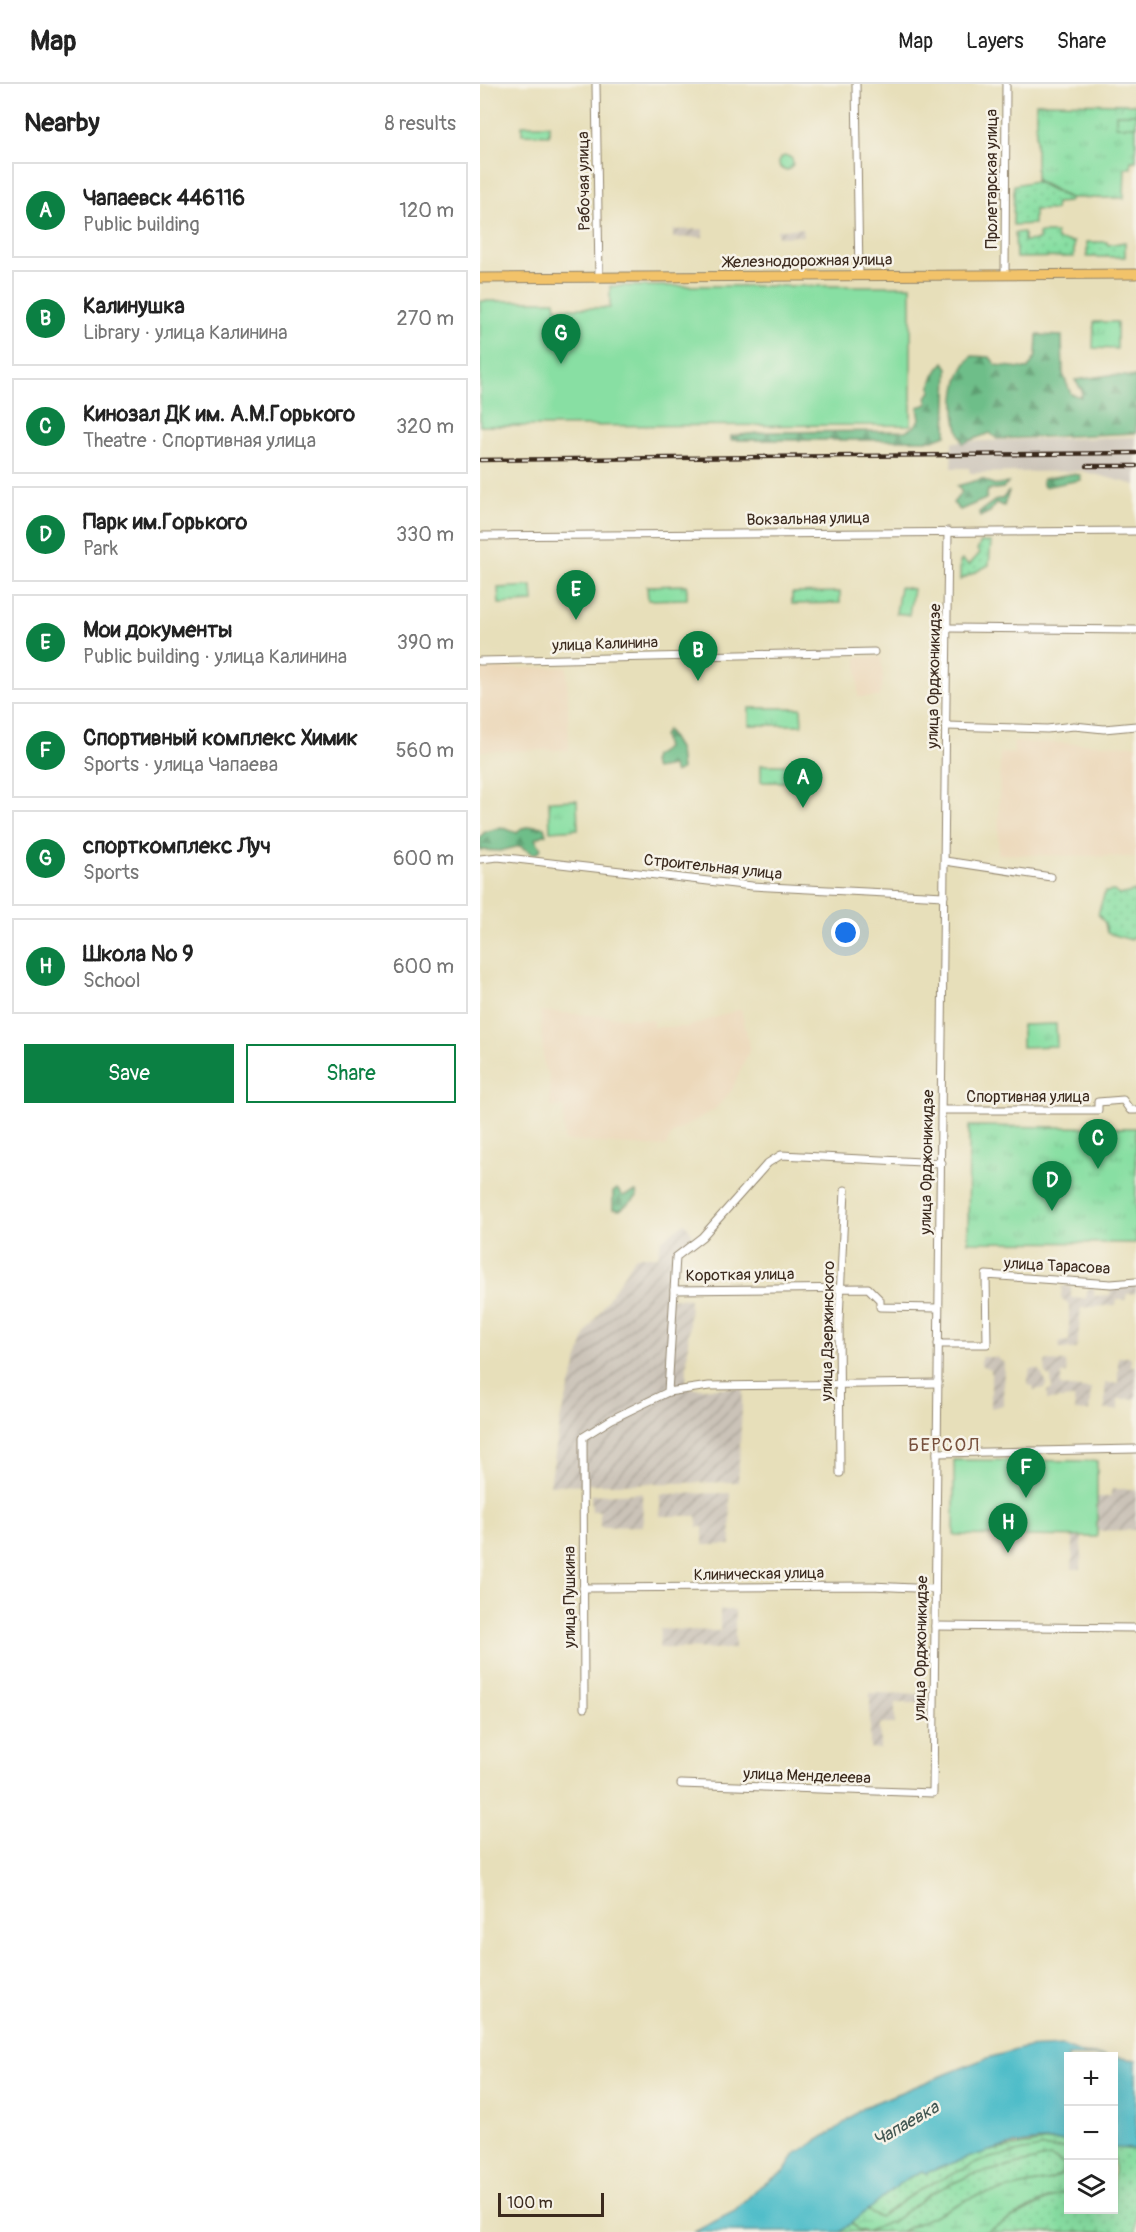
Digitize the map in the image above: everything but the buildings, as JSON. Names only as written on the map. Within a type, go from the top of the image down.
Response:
[{"type":"main road","name":"Железнодорожная улица","points":[[480,278],[1136,274]]},
{"type":"street","name":"Рабочая улица","points":[[596,84],[599,278]]},
{"type":"street","points":[[856,84],[859,276]]},
{"type":"street","name":"Пролетарская улица","points":[[1005,275],[1006,84]]},
{"type":"street","name":"улица Орджоникидзе","points":[[933,1793],[949,628],[948,531]]},
{"type":"street","name":"Вокзальная улица","points":[[480,536],[1136,531]]},
{"type":"street","points":[[949,628],[1136,630]]},
{"type":"street","name":"улица Калинина","points":[[480,661],[874,652]]},
{"type":"street","points":[[946,726],[1047,729],[1074,726],[1104,729],[1136,726]]},
{"type":"street","name":"Строительная улица","points":[[480,859],[498,857],[752,886],[944,896]]},
{"type":"street","points":[[945,861],[1051,877]]},
{"type":"street","name":"Спортивная улица","points":[[942,1110],[1098,1110],[1098,1102],[1123,1100],[1130,1110],[1136,1110]]},
{"type":"street","points":[[938,1383],[709,1386],[668,1392],[676,1257],[702,1237],[768,1164],[781,1155],[942,1163]]},
{"type":"street","name":"улица Дзержинского","points":[[840,1473],[839,1383],[845,1190]]},
{"type":"street","name":"улица Тарасова","points":[[938,1344],[987,1344],[986,1275],[1099,1283],[1136,1282]]},
{"type":"street","name":"Короткая улица","points":[[674,1290],[868,1288],[880,1300],[880,1307],[938,1308]]},
{"type":"street","name":"улица Пушкина","points":[[584,1708],[583,1437],[612,1419],[668,1392]]},
{"type":"street","points":[[937,1453],[1136,1449]]},
{"type":"street","name":"Клиническая улица","points":[[583,1588],[871,1586],[935,1589]]},
{"type":"street","points":[[935,1626],[1136,1628]]},
{"type":"street","name":"улица Менделеева","points":[[681,1784],[933,1793]]},
{"type":"shaded area","points":[[802,228],[803,236],[778,237],[777,230]]},
{"type":"shaded area","points":[[703,229],[703,237],[673,238],[673,230]]},
{"type":"shaded area","points":[[1136,437],[1136,485],[1082,471],[970,473],[969,468],[951,468],[952,442]]},
{"type":"shaded area","points":[[857,657],[881,657],[883,680],[879,697],[858,697]]},
{"type":"shaded area","points":[[567,667],[569,750],[480,751],[480,669]]},
{"type":"shaded area","points":[[1014,742],[1136,745],[1136,857],[998,854],[1000,753],[1014,754]]},
{"type":"shaded area","points":[[741,1009],[750,1048],[732,1090],[714,1110],[673,1133],[665,1147],[564,1141],[564,1107],[550,1107],[549,1074],[544,1068],[540,1011],[653,1020],[653,1027],[687,1027]]},
{"type":"shaded area","points":[[685,1223],[693,1235],[675,1251],[671,1298],[690,1299],[686,1388],[743,1388],[738,1482],[550,1485],[561,1416],[586,1333],[636,1256],[658,1256],[661,1240]]},
{"type":"shaded area","points":[[1111,1284],[1136,1284],[1136,1293],[1127,1294],[1125,1300],[1117,1300],[1116,1305],[1081,1308],[1077,1349],[1060,1349],[1059,1342],[1069,1341],[1069,1303],[1061,1299],[1062,1286],[1071,1287],[1071,1298],[1086,1298],[1088,1289],[1094,1287],[1094,1296],[1110,1295]]},
{"type":"shaded area","points":[[981,1357],[996,1357],[1004,1363],[1003,1405],[991,1408],[991,1370],[981,1365]]},
{"type":"shaded area","points":[[1118,1357],[1131,1357],[1131,1366],[1136,1366],[1136,1399],[1118,1399],[1118,1410],[1105,1410],[1105,1383],[1118,1383]]},
{"type":"shaded area","points":[[1045,1361],[1066,1362],[1067,1373],[1062,1374],[1060,1386],[1091,1389],[1089,1412],[1075,1411],[1074,1398],[1047,1400],[1047,1391],[1052,1389],[1051,1377],[1046,1375]]},
{"type":"shaded area","points":[[1030,1369],[1039,1369],[1046,1383],[1045,1388],[1034,1390],[1033,1386],[1027,1385]]},
{"type":"shaded area","points":[[1112,1489],[1136,1489],[1136,1530],[1097,1531],[1096,1497],[1110,1497]]},
{"type":"shaded area","points":[[642,1493],[643,1526],[600,1527],[600,1511],[592,1511],[591,1495]]},
{"type":"shaded area","points":[[730,1493],[731,1545],[703,1545],[703,1527],[698,1527],[697,1516],[660,1516],[660,1494]]},
{"type":"shaded area","points":[[1073,1537],[1082,1538],[1081,1569],[1072,1569]]},
{"type":"shaded area","points":[[720,1610],[735,1610],[735,1649],[659,1648],[660,1629],[720,1631]]},
{"type":"shaded area","points":[[870,1693],[926,1694],[926,1703],[895,1703],[895,1724],[880,1724],[880,1749],[870,1748]]},
{"type":"green space","points":[[1036,103],[1136,104],[1136,161],[1131,161],[1131,168],[1125,168],[1124,198],[1070,198],[1036,180]]},
{"type":"green space","points":[[1116,114],[1136,114],[1136,126],[1116,126]]},
{"type":"green space","points":[[522,125],[549,125],[549,135],[522,134]]},
{"type":"green space","points":[[786,156],[791,158],[793,163],[791,168],[786,170],[781,168],[779,163],[781,158]]},
{"type":"green space","points":[[1035,181],[1070,199],[1069,202],[1056,203],[1055,210],[1034,210],[1034,224],[1013,225],[1014,185]]},
{"type":"green space","points":[[1024,232],[1024,241],[1039,240],[1039,233],[1056,233],[1057,240],[1074,242],[1074,257],[1016,258],[1015,233]]},
{"type":"green space","points":[[1087,242],[1107,242],[1108,245],[1125,242],[1125,257],[1087,257]]},
{"type":"green space","points":[[610,286],[911,286],[911,425],[480,426],[480,301],[555,301],[556,308],[610,308]]},
{"type":"green space","points":[[1094,322],[1117,322],[1117,349],[1093,348]]},
{"type":"green space","points":[[1037,335],[1062,336],[1063,374],[1071,394],[1081,397],[1082,391],[1075,380],[1110,375],[1136,377],[1136,433],[997,439],[990,433],[963,443],[956,422],[955,398],[960,375],[965,365],[972,356],[990,357],[996,365],[1028,369],[1036,356]]},
{"type":"green space","points":[[944,362],[948,368],[946,435],[933,440],[731,440],[731,436],[767,432],[905,431],[914,427],[920,419],[918,407],[928,404],[926,397],[931,392],[932,380]]},
{"type":"green space","points":[[1070,474],[1080,475],[1081,480],[1044,487],[1042,482],[1043,479]]},
{"type":"green space","points":[[982,479],[995,485],[1008,483],[1003,488],[988,490],[986,499],[960,510],[953,503],[962,492],[957,486]]},
{"type":"green space","points":[[1009,491],[1004,506],[996,503],[990,512],[980,517],[979,512],[997,499],[1002,499]]},
{"type":"green space","points":[[981,542],[991,542],[989,565],[960,580],[960,562],[962,560],[969,565],[980,553],[977,550]]},
{"type":"green space","points":[[687,585],[687,599],[648,600],[647,586]]},
{"type":"green space","points":[[532,586],[533,602],[499,604],[498,588]]},
{"type":"green space","points":[[900,587],[913,589],[909,615],[896,613]]},
{"type":"green space","points":[[840,592],[840,603],[792,604],[792,593]]},
{"type":"green space","points":[[749,708],[801,708],[802,725],[749,725]]},
{"type":"green space","points":[[667,730],[679,750],[681,770],[675,773],[672,766],[655,769],[652,763],[654,756],[666,748],[663,736]]},
{"type":"green space","points":[[761,765],[802,765],[802,782],[761,782]]},
{"type":"green space","points":[[577,800],[578,829],[550,831],[549,801]]},
{"type":"green space","points":[[501,827],[517,833],[522,828],[544,827],[546,834],[535,839],[541,848],[539,852],[533,854],[520,846],[500,851],[480,850],[480,837],[485,832]]},
{"type":"green space","points":[[1114,891],[1119,895],[1136,891],[1136,934],[1131,940],[1107,933],[1105,923],[1098,914],[1105,892]]},
{"type":"green space","points":[[1056,1024],[1057,1046],[1022,1047],[1022,1025]]},
{"type":"green space","points":[[969,1126],[1136,1128],[1136,1243],[968,1242]]},
{"type":"green space","points":[[617,1189],[623,1196],[636,1192],[637,1197],[620,1210],[613,1209],[613,1192]]},
{"type":"green space","points":[[954,1460],[1097,1461],[1097,1537],[954,1535]]},
{"type":"green space","points":[[1056,2140],[1064,2141],[1064,2148],[1040,2148],[922,2188],[879,2217],[866,2210],[906,2179],[922,2171],[926,2173],[983,2152]]},
{"type":"green space","points":[[1040,2148],[1064,2148],[1064,2193],[1049,2198],[985,2232],[900,2232],[975,2196],[1051,2180],[1061,2175],[1063,2163],[1050,2157],[971,2175],[929,2194],[896,2219],[866,2232],[857,2229],[851,2222],[866,2210],[879,2217],[922,2188],[986,2159]]},
{"type":"green space","points":[[1118,2148],[1136,2149],[1136,2232],[985,2232],[1063,2192],[1064,2214],[1118,2214]]},
{"type":"green space","points":[[1050,2157],[1063,2163],[1061,2175],[1051,2180],[975,2196],[900,2232],[866,2232],[896,2219],[929,2194],[971,2175]]},
{"type":"green space","points":[[851,2222],[857,2229],[866,2232],[840,2232]]},
{"type":"water","name":"Чапаевка","points":[[1063,2046],[1078,2052],[1064,2052],[1064,2142],[1033,2142],[1015,2145],[996,2149],[926,2173],[922,2171],[906,2179],[840,2232],[694,2232],[735,2211],[759,2187],[785,2171],[795,2154],[835,2130],[864,2107],[984,2059],[1023,2048]]},
{"type":"water","points":[[1118,2058],[1136,2060],[1136,2149],[1118,2148]]},
{"type":"railway","points":[[480,460],[1136,453]]},
{"type":"railway","points":[[1087,466],[1136,466]]},
{"type":"place","name":"спорткомплекс Луч","points":[[561,364]]},
{"type":"place","name":"Мои документы","points":[[576,620]]},
{"type":"place","name":"Калинушка","points":[[698,681]]},
{"type":"place","name":"Чапаевск 446116","points":[[803,808]]},
{"type":"place","name":"Кинозал ДК им. А.М.Горького","points":[[1098,1169]]},
{"type":"place","name":"Парк им.Горького","points":[[1052,1211]]},
{"type":"place","name":"Спортивный комплекс Химик","points":[[1026,1498]]},
{"type":"place","name":"Школа № 9","points":[[1008,1553]]},
{"type":"district","name":"БЕРСОЛ","points":[[944,1445]]}]
